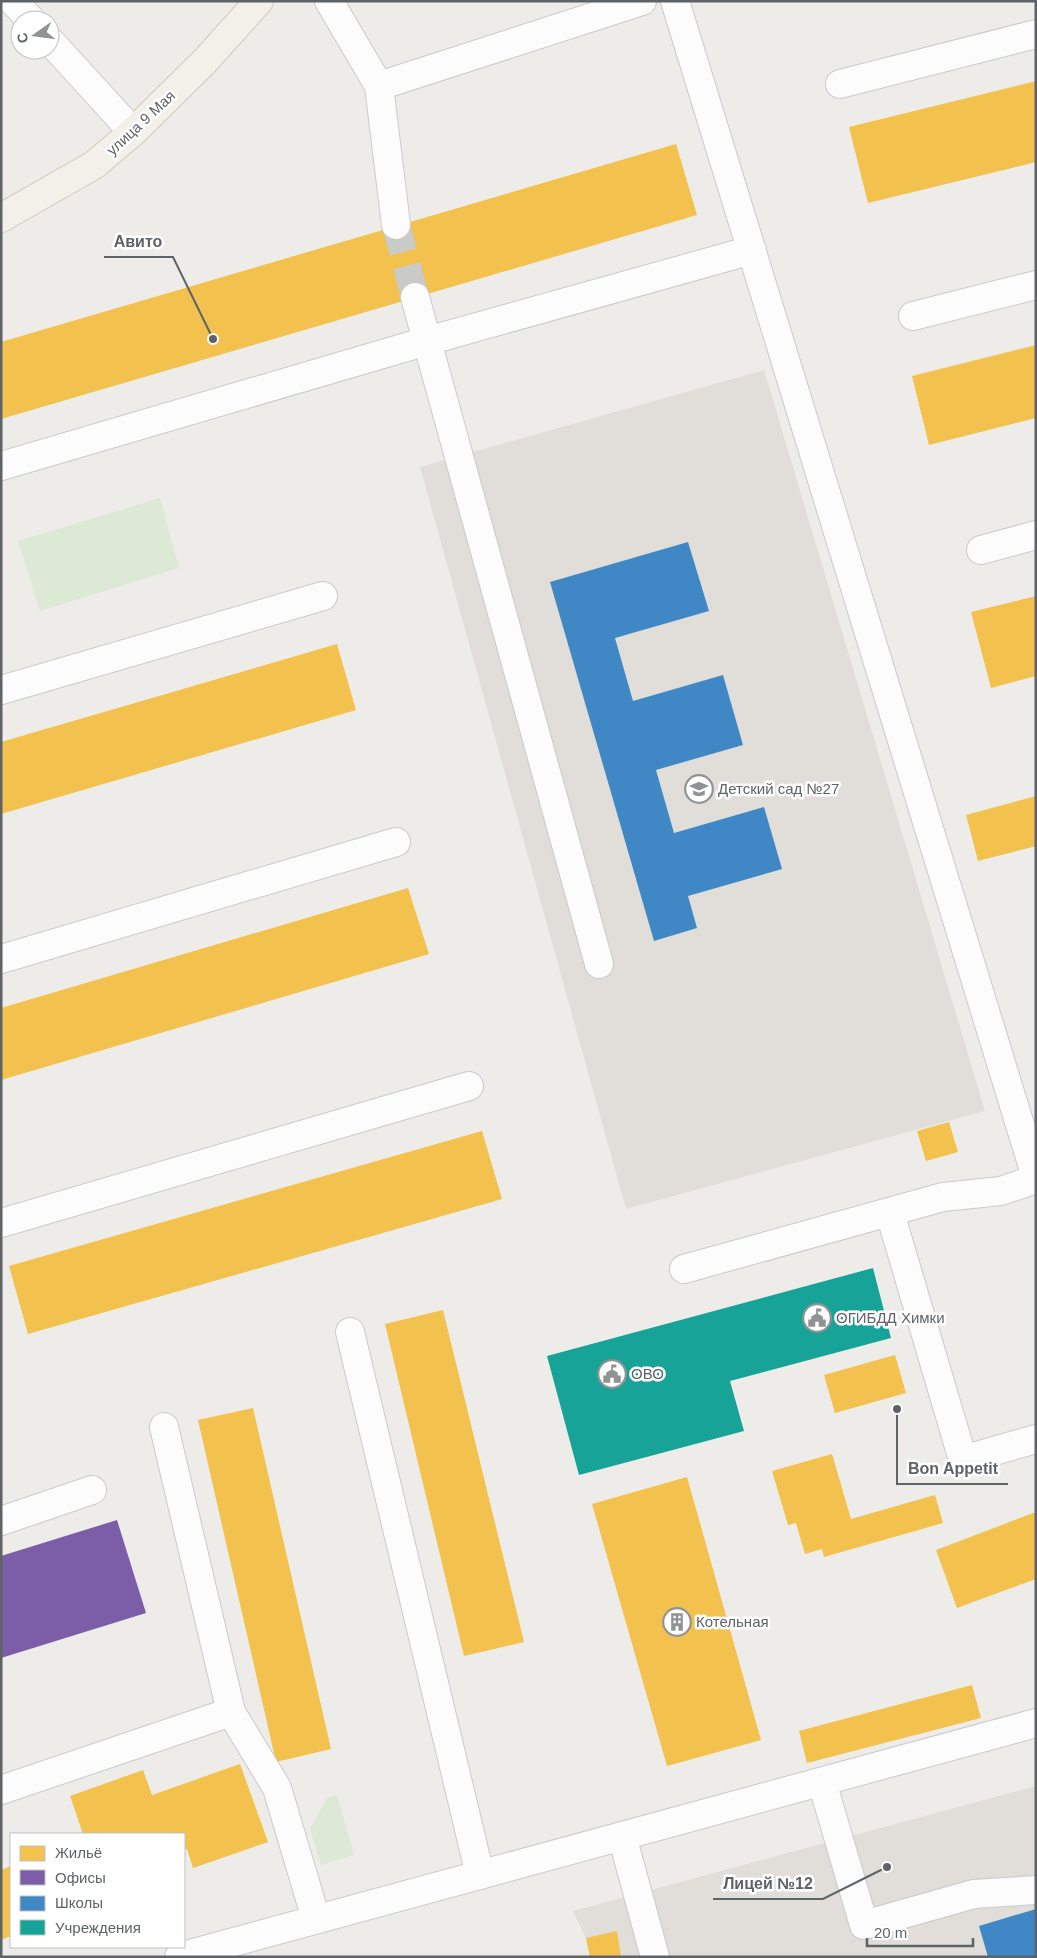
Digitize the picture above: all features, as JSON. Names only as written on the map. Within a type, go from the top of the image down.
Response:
[{"type":"main road","name":"улица 9 Мая","points":[[1,218],[94,165],[133,132],[205,60],[259,1]]},
{"type":"street","points":[[329,1],[379,86],[396,225]]},
{"type":"street","points":[[379,86],[642,1]]},
{"type":"street","points":[[675,1],[1036,1178],[1001,1190],[943,1197],[684,1270]]},
{"type":"street","points":[[840,84],[1036,34]]},
{"type":"street","points":[[60,52],[133,132]]},
{"type":"street","points":[[1,466],[427,341],[752,250]]},
{"type":"street","points":[[913,316],[1036,284]]},
{"type":"street","points":[[416,297],[599,964]]},
{"type":"street","points":[[981,550],[1036,535]]},
{"type":"street","points":[[1,690],[323,596]]},
{"type":"street","points":[[1,959],[396,842]]},
{"type":"street","points":[[1,1223],[469,1086]]},
{"type":"street","points":[[890,1213],[963,1460],[1036,1439]]},
{"type":"street","points":[[350,1332],[480,1875]]},
{"type":"street","points":[[164,1427],[230,1712],[277,1788],[316,1919]]},
{"type":"street","points":[[1,1521],[92,1490]]},
{"type":"street","points":[[1,1790],[230,1712]]},
{"type":"street","points":[[180,1957],[1036,1723]]},
{"type":"street","points":[[822,1782],[864,1925],[974,1894],[1036,1890]]},
{"type":"street","points":[[622,1836],[656,1957]]},
{"type":"shaded area","name":"Детский сад №27","points":[[764,370],[985,1111],[626,1209],[420,467]]},
{"type":"shaded area","points":[[1036,1786],[1036,1957],[590,1957],[586,1938],[573,1911]]},
{"type":"green space","points":[[160,498],[179,568],[40,611],[18,541]]},
{"type":"green space","points":[[337,1795],[354,1855],[321,1865],[310,1829],[327,1798]]},
{"type":"building: Жильё","points":[[1036,81],[1036,162],[868,203],[849,127]]},
{"type":"building: Жильё","points":[[676,144],[697,215],[1,419],[1,342]]},
{"type":"building: Жильё","points":[[1036,345],[1036,418],[929,445],[912,376]]},
{"type":"building: Жильё","points":[[1036,596],[1036,676],[991,688],[971,612]]},
{"type":"building: Жильё","points":[[337,644],[356,710],[1,814],[1,742]]},
{"type":"building: Жильё","points":[[1036,796],[1036,846],[978,861],[966,815]]},
{"type":"building: Жильё","points":[[408,888],[429,954],[1,1080],[1,1008]]},
{"type":"building: Жильё","points":[[949,1122],[958,1152],[926,1161],[917,1131]]},
{"type":"building: Жильё","points":[[482,1131],[502,1199],[28,1334],[9,1266]]},
{"type":"building: Жильё","points":[[443,1310],[524,1642],[464,1656],[385,1324]]},
{"type":"building: Жильё","points":[[895,1355],[906,1393],[835,1413],[824,1375]]},
{"type":"building: Жильё","points":[[253,1408],[331,1749],[276,1762],[198,1420]]},
{"type":"building: Жильё","points":[[832,1454],[851,1519],[935,1495],[943,1523],[824,1557],[822,1549],[805,1554],[796,1523],[788,1525],[772,1471]]},
{"type":"building: Жильё","name":"Котельная","points":[[687,1477],[761,1740],[667,1766],[592,1504]]},
{"type":"building: Жильё","points":[[1036,1512],[1036,1579],[957,1608],[936,1550]]},
{"type":"building: Жильё","points":[[972,1685],[981,1718],[807,1763],[799,1731]]},
{"type":"building: Жильё","points":[[240,1764],[268,1842],[193,1868],[187,1849],[185,1850],[185,1833],[83,1833],[70,1796],[143,1770],[152,1795]]},
{"type":"building: Жильё","points":[[10,1866],[10,1936],[1,1940],[1,1870]]},
{"type":"building: Жильё","points":[[617,1931],[621,1957],[590,1957],[586,1938]]},
{"type":"building: Офисы","points":[[117,1520],[146,1613],[1,1658],[1,1556]]},
{"type":"building: Школы","points":[[688,542],[709,611],[615,638],[633,701],[723,675],[743,745],[656,770],[674,833],[764,807],[782,869],[688,896],[697,928],[654,941],[550,582]]},
{"type":"building: Школы","points":[[1036,1909],[1036,1957],[988,1957],[979,1926]]},
{"type":"building: Учреждения","points":[[873,1268],[891,1338],[730,1381],[744,1431],[579,1475],[547,1356]]},
{"type":"tunnel","points":[[396,225],[415,297]]},
{"type":"place","name":"Авито","points":[[213,339]]},
{"type":"place","name":"Детский сад №27","points":[[699,789]]},
{"type":"place","name":"ОГИБДД Химки","points":[[817,1318]]},
{"type":"place","name":"ОВО","points":[[612,1374]]},
{"type":"place","name":"Bon Appetit","points":[[897,1409]]},
{"type":"place","name":"Котельная","points":[[677,1622]]},
{"type":"place","name":"Лицей №12","points":[[887,1867]]}]
